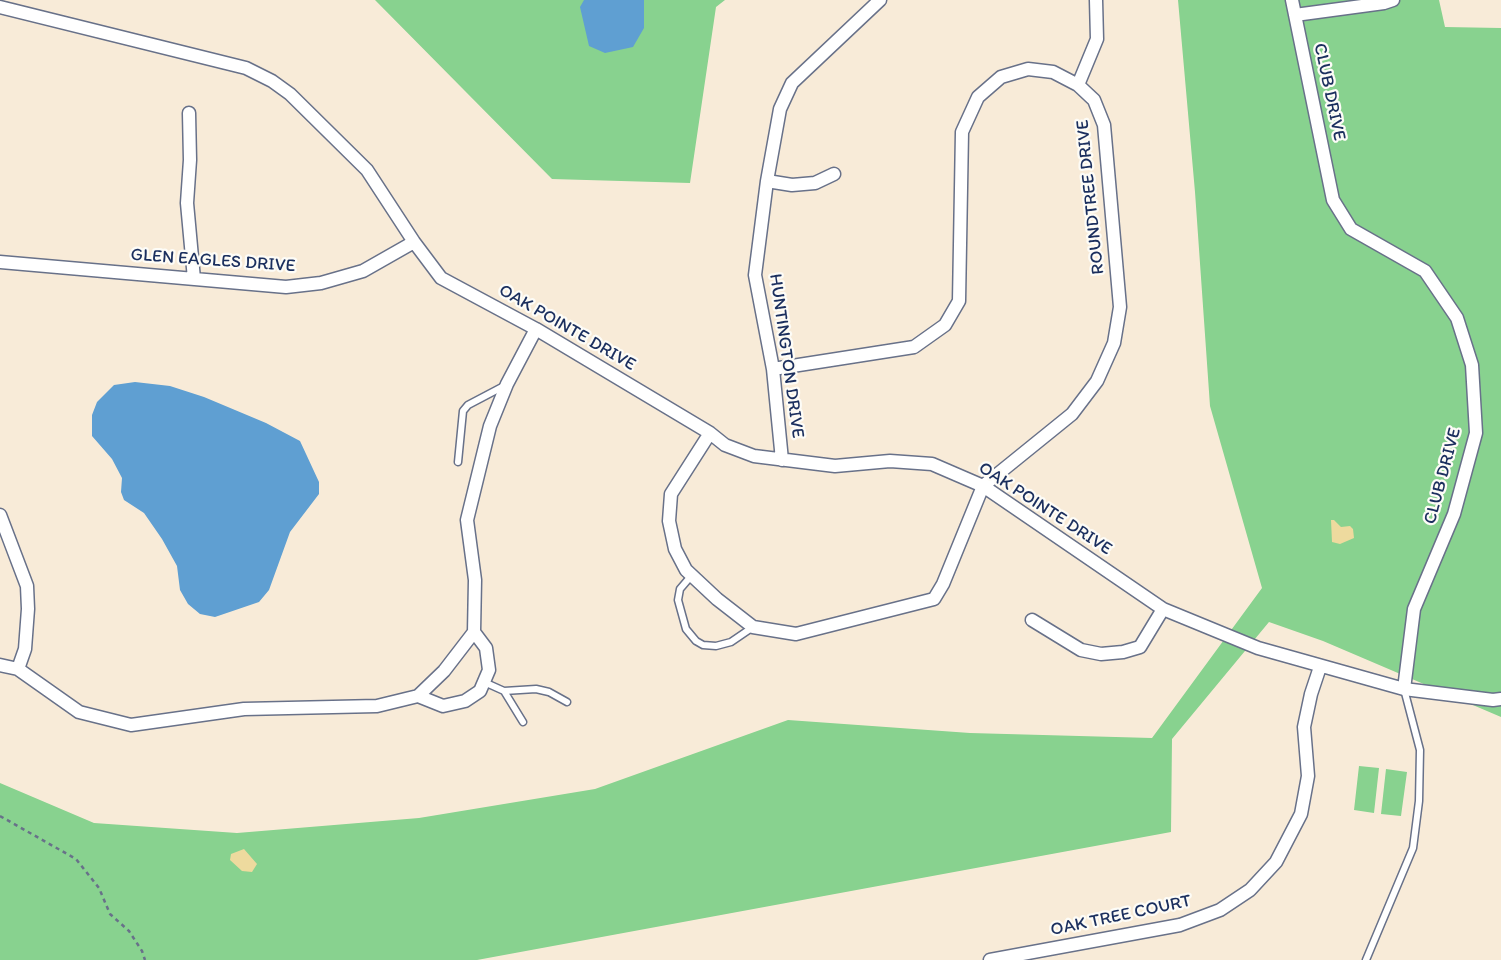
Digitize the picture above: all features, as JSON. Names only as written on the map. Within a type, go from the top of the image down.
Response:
[{"type":"street","name":"HUNTINGTON DRIVE","points":[[782,460],[773,369],[755,275],[767,181],[780,109],[792,83],[880,0]]},
{"type":"street","points":[[1078,85],[1097,39],[1096,0]]},
{"type":"street","name":"CLUB DRIVE","points":[[1292,0],[1333,200],[1351,229],[1425,270],[1457,318],[1472,365],[1476,434],[1454,514],[1414,609],[1404,689]]},
{"type":"street","points":[[1294,15],[1384,3],[1392,0]]},
{"type":"street","name":"OAK POINTE DRIVE","points":[[0,7],[246,68],[272,82],[290,94],[366,170],[414,242],[441,278],[536,329],[710,433],[725,445],[754,456],[835,466],[890,461],[932,464],[984,486],[1163,609],[1258,648],[1320,667],[1404,689],[1498,701]]},
{"type":"street","name":"ROUNDTREE DRIVE","points":[[773,369],[914,347],[946,325],[959,302],[962,132],[978,96],[1001,78],[1028,69],[1053,72],[1078,85],[1094,100],[1104,125],[1120,307],[1114,343],[1097,381],[1072,414],[984,486]]},
{"type":"street","points":[[189,113],[190,160],[187,203],[194,279]]},
{"type":"street","points":[[767,181],[792,185],[814,183],[834,174]]},
{"type":"street","name":"GLEN EAGLES DRIVE","points":[[0,262],[286,287],[321,283],[363,272],[414,242]]},
{"type":"street","points":[[0,665],[18,669],[79,712],[131,725],[244,710],[377,706],[418,696],[444,672],[474,632],[475,580],[467,520],[490,426],[507,384],[536,329]]},
{"type":"street","points":[[710,433],[671,494],[669,522],[674,549],[692,575],[717,599],[753,627],[796,634],[934,599],[944,584],[984,486]]},
{"type":"street","points":[[0,515],[27,586],[28,610],[25,648],[18,669]]},
{"type":"street","points":[[1032,620],[1081,650],[1101,654],[1116,653],[1140,647],[1163,609]]},
{"type":"street","points":[[418,696],[444,706],[465,701],[480,691],[489,670],[486,648],[474,632]]},
{"type":"street","name":"OAK TREE COURT","points":[[990,960],[1180,925],[1220,910],[1250,890],[1276,862],[1300,814],[1308,776],[1304,727],[1311,694],[1320,667]]},
{"type":"lane","points":[[458,462],[463,410],[468,405],[507,384]]},
{"type":"lane","points":[[692,575],[680,589],[678,600],[686,629],[696,641],[703,645],[724,644],[740,638],[753,627]]},
{"type":"lane","points":[[484,682],[504,691],[536,689],[549,692],[567,702]]},
{"type":"lane","points":[[1366,960],[1413,848],[1418,801],[1420,750],[1404,689]]},
{"type":"lane","points":[[504,691],[523,722]]},
{"type":"path","points":[[0,816],[76,859],[99,888],[110,914],[129,931],[142,951],[145,960]]},
{"type":"green space","points":[[375,0],[725,0],[716,7],[690,183],[552,179]]},
{"type":"green space","points":[[1178,0],[1439,0],[1445,27],[1501,28],[1501,717],[1323,641],[1269,622],[1172,739],[1171,832],[477,960],[0,960],[0,783],[94,823],[237,833],[419,818],[595,789],[788,720],[970,733],[1152,738],[1262,588],[1210,406],[1195,192]]},
{"type":"green space","points":[[1359,766],[1379,768],[1374,813],[1354,810]]},
{"type":"green space","points":[[1386,769],[1407,772],[1401,816],[1381,814]]},
{"type":"sand","points":[[1331,520],[1334,520],[1341,527],[1350,526],[1353,529],[1354,538],[1340,544],[1332,542]]},
{"type":"sand","points":[[244,849],[257,864],[252,872],[242,871],[230,860],[231,854]]},
{"type":"water","points":[[584,0],[644,0],[644,28],[633,47],[605,53],[589,46],[580,7]]},
{"type":"water","points":[[135,382],[170,386],[204,397],[266,423],[300,441],[319,482],[319,494],[290,532],[269,590],[259,602],[215,617],[200,614],[188,604],[180,590],[177,566],[162,539],[144,513],[124,500],[121,492],[122,478],[112,459],[92,436],[92,415],[97,402],[114,385]]}]
